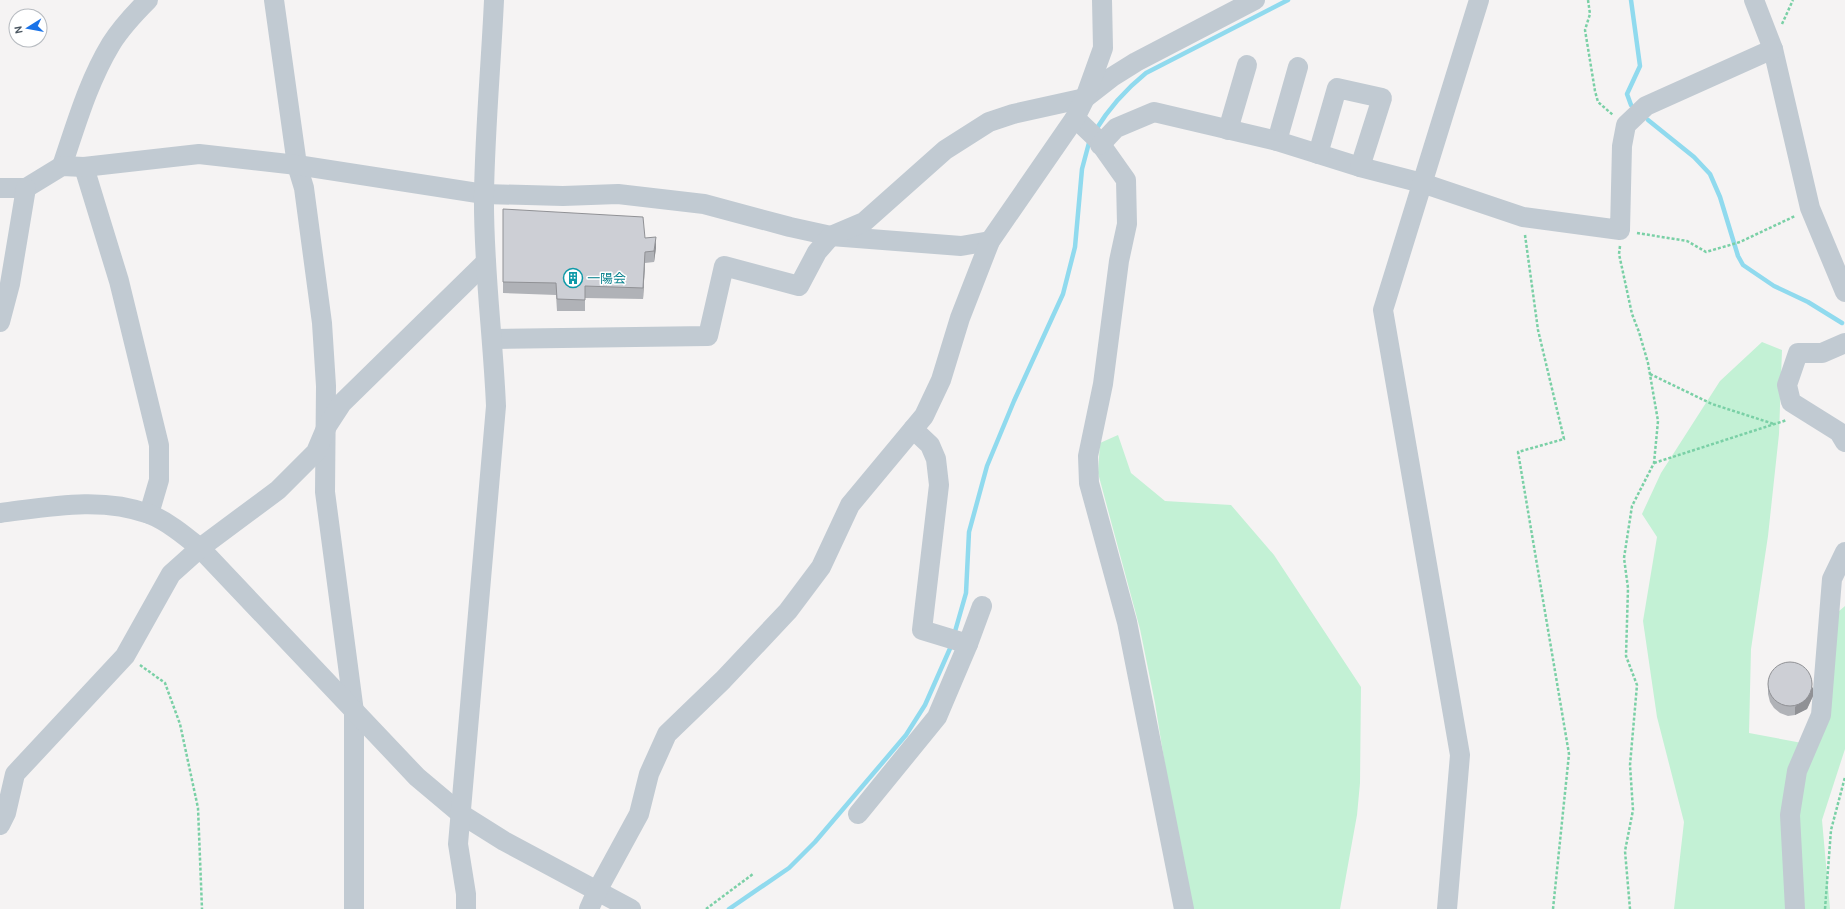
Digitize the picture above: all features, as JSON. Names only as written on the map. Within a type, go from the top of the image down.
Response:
[{"type":"street","points":[[62,166],[86,94],[110,45],[128,20],[148,0]]},
{"type":"street","points":[[274,0],[297,165],[304,188],[322,323],[326,426],[325,492],[354,712],[354,909]]},
{"type":"street","points":[[466,909],[466,894],[458,844],[496,406],[493,339],[486,262],[484,194],[494,0]]},
{"type":"street","points":[[493,339],[708,336],[724,266],[799,286],[817,252],[831,236],[864,222],[945,150],[989,122],[1013,114],[1085,98],[1112,77],[1136,62],[1255,0]]},
{"type":"street","points":[[1447,909],[1460,755],[1383,310],[1479,0]]},
{"type":"street","points":[[1754,0],[1773,48],[1810,208],[1845,292]]},
{"type":"street","points":[[1103,1],[1102,48],[1085,98],[1090,133],[1126,180],[1127,224],[1119,261],[1103,384],[1088,456],[1089,483],[1127,622],[1184,909]]},
{"type":"street","points":[[589,909],[597,891],[639,814],[649,774],[667,734],[723,680],[788,611],[821,567],[850,505],[924,416],[941,380],[960,318],[990,241],[1090,133],[1116,128],[1154,112],[1277,141],[1360,167],[1422,183],[1522,217],[1620,230],[1622,146],[1626,125],[1646,106],[1773,48]]},
{"type":"street","points":[[1228,130],[1247,65]]},
{"type":"street","points":[[1277,141],[1298,67]]},
{"type":"street","points":[[1318,154],[1337,88],[1382,98],[1360,167]]},
{"type":"street","points":[[0,188],[26,188],[62,166],[84,167],[199,154],[297,165],[484,194],[563,196],[618,194],[704,204],[790,227],[831,236],[961,246],[990,241]]},
{"type":"street","points":[[84,167],[119,281],[159,445],[159,480],[149,514]]},
{"type":"street","points":[[0,322],[10,284],[26,188]]},
{"type":"street","points":[[0,825],[6,813],[8,778],[125,656],[171,574],[200,548],[278,490],[316,452],[326,426],[342,403],[486,262]]},
{"type":"street","points":[[1845,342],[1822,353],[1798,354],[1787,385],[1791,402],[1839,432],[1845,442]]},
{"type":"street","points":[[914,429],[930,445],[936,459],[939,485],[922,630],[959,641]]},
{"type":"street","points":[[0,513],[62,506],[109,504],[149,514],[175,529],[200,548],[417,777],[461,814],[504,842],[631,909]]},
{"type":"street","points":[[1796,909],[1790,816],[1797,771],[1821,715],[1832,579],[1845,552]]},
{"type":"street","points":[[858,814],[937,717],[959,641],[982,606]]},
{"type":"path","points":[[1588,0],[1590,14],[1585,30],[1586,45],[1598,102],[1626,125]]},
{"type":"path","points":[[1630,909],[1625,851],[1633,810],[1630,765],[1637,685],[1626,656],[1628,588],[1624,558],[1632,506],[1654,463],[1658,421],[1650,374],[1640,332],[1632,314],[1619,254],[1620,230],[1687,241],[1706,252],[1740,242],[1810,208]]},
{"type":"path","points":[[1522,217],[1538,330],[1564,439],[1518,452],[1569,754],[1553,909]]},
{"type":"path","points":[[1650,374],[1712,404],[1775,424]]},
{"type":"path","points":[[1654,463],[1809,413]]},
{"type":"path","points":[[125,656],[146,668],[165,683],[180,724],[198,808],[202,909]]},
{"type":"path","points":[[1825,909],[1831,830],[1845,777]]},
{"type":"path","points":[[706,909],[753,874]]},
{"type":"green space","points":[[1762,342],[1782,350],[1779,434],[1768,536],[1751,649],[1749,733],[1818,746],[1838,612],[1845,606],[1845,749],[1822,820],[1830,909],[1674,909],[1684,822],[1657,717],[1643,621],[1657,537],[1642,514],[1661,473],[1720,381]]},
{"type":"green space","points":[[1118,435],[1131,473],[1165,501],[1231,505],[1274,555],[1361,687],[1360,783],[1357,815],[1340,909],[1188,909],[1155,703],[1140,629],[1098,473],[1100,443]]},
{"type":"building","name":"一陽会","points":[[503,209],[643,217],[645,238],[656,237],[654,251],[645,252],[643,288],[585,286],[585,300],[557,299],[556,283],[503,282]]},
{"type":"building","points":[[1786,662],[1794,662],[1806,668],[1812,680],[1812,688],[1806,700],[1794,706],[1786,706],[1774,700],[1768,688],[1768,680],[1774,668]]},
{"type":"waterway","points":[[1095,131],[1118,100],[1146,73],[1288,0]]},
{"type":"waterway","points":[[1631,0],[1640,66],[1627,94],[1631,105]]},
{"type":"waterway","points":[[1648,120],[1694,157],[1710,174],[1720,197],[1738,256],[1743,265],[1774,286],[1808,302],[1842,323]]},
{"type":"waterway","points":[[954,635],[966,593],[969,532],[987,466],[1014,401],[1063,294],[1075,247],[1082,169],[1090,139]]},
{"type":"waterway","points":[[729,909],[789,868],[815,842],[906,735],[925,705],[952,644]]},
{"type":"place","name":"一陽会","points":[[573,278]]}]
